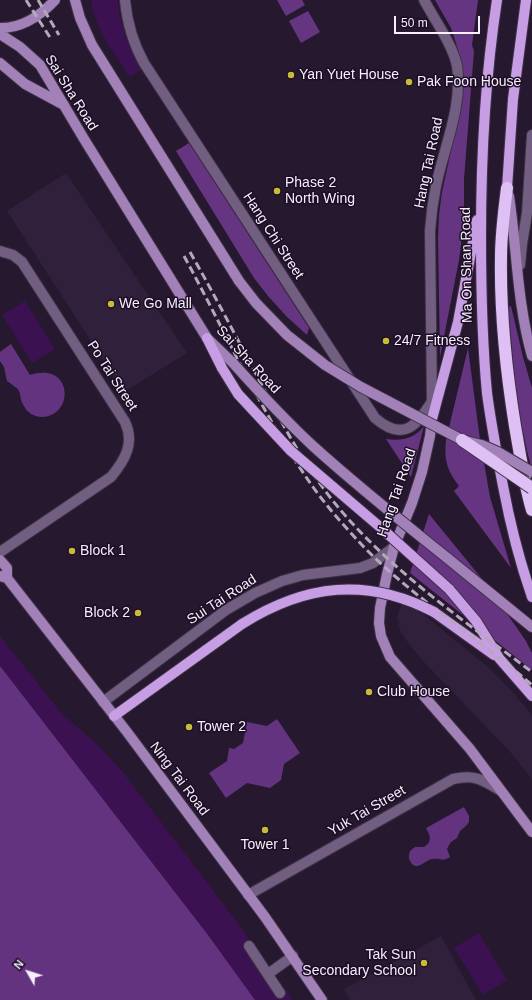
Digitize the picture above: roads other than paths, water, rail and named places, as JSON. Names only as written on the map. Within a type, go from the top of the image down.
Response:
[{"type":"highway","points":[[507,188],[501,256],[504,351],[519,452],[532,510]]},
{"type":"highway","points":[[462,440],[532,488]]},
{"type":"main road","points":[[0,28],[20,25],[42,13],[55,0]]},
{"type":"main road","points":[[75,0],[80,18],[92,45],[239,281],[256,303],[287,335],[326,365],[361,387],[462,440],[498,452],[532,472]]},
{"type":"main road","name":"Ma On Shan Road","points":[[497,0],[490,50],[486,96],[481,195],[484,363],[490,414],[513,534],[524,575],[532,597]]},
{"type":"main road","points":[[526,0],[513,99],[507,188],[513,223],[523,315],[532,356]]},
{"type":"main road","name":"Sai Sha Road","points":[[0,34],[20,47],[40,65],[207,338],[282,416],[329,460],[392,514],[532,627]]},
{"type":"main road","points":[[0,64],[25,84],[65,106]]},
{"type":"main road","points":[[432,419],[458,322],[481,195]]},
{"type":"main road","points":[[207,338],[222,368],[238,394],[291,451],[380,527],[449,589],[476,621],[499,658],[532,696]]},
{"type":"main road","name":"Hang Tai Road","points":[[432,419],[422,472],[412,503],[394,547],[380,608],[379,622],[381,636],[386,649],[393,660],[470,749],[532,832]]},
{"type":"main road","name":"Ning Tai Road","points":[[0,560],[7,568],[3,577],[114,716],[293,956],[322,1000]]},
{"type":"main road","points":[[114,716],[242,624],[268,608],[308,594],[336,590],[364,590],[395,596],[434,612],[499,658]]},
{"type":"street","name":"Hang Chi Street","points":[[125,0],[133,38],[144,63],[375,418],[388,427],[395,429],[408,428],[418,422],[433,400]]},
{"type":"street","name":"Hang Tai Road","points":[[424,0],[452,51],[458,80],[454,114],[432,205],[430,238],[433,400],[432,419]]},
{"type":"street","points":[[520,291],[520,256],[527,213],[532,135]]},
{"type":"street","name":"Po Tai Street","points":[[0,251],[13,255],[22,262],[124,422],[128,429],[129,448],[122,464],[111,477],[0,552]]},
{"type":"street","name":"Sui Tai Road","points":[[103,702],[226,610],[255,593],[299,576],[360,568],[373,563],[394,547]]},
{"type":"street","name":"Yuk Tai Street","points":[[248,895],[453,779],[466,776],[480,778],[503,792]]},
{"type":"street","points":[[249,946],[280,993]]},
{"type":"street","points":[[268,974],[293,956]]},
{"type":"railway","points":[[26,0],[51,39]]},
{"type":"railway","points":[[38,0],[59,35]]},
{"type":"railway","points":[[190,252],[273,407],[311,471],[333,501],[355,526],[402,571],[453,613],[532,672]]},
{"type":"railway","points":[[184,256],[277,431],[313,487],[331,510],[362,545],[402,582],[532,685]]},
{"type":"place","name":"Yan Yuet House","points":[[291,75]]},
{"type":"place","name":"Pak Foon House","points":[[409,82]]},
{"type":"place","name":"Phase 2 North Wing","points":[[277,191]]},
{"type":"place","name":"We Go Mall","points":[[111,304]]},
{"type":"place","name":"24/7 Fitness","points":[[386,341]]},
{"type":"place","name":"Block 1","points":[[72,551]]},
{"type":"place","name":"Block 2","points":[[138,613]]},
{"type":"place","name":"Club House","points":[[369,692]]},
{"type":"place","name":"Tower 2","points":[[189,727]]},
{"type":"place","name":"Tower 1","points":[[265,830]]},
{"type":"place","name":"Tak Sun Secondary School","points":[[424,963]]}]
